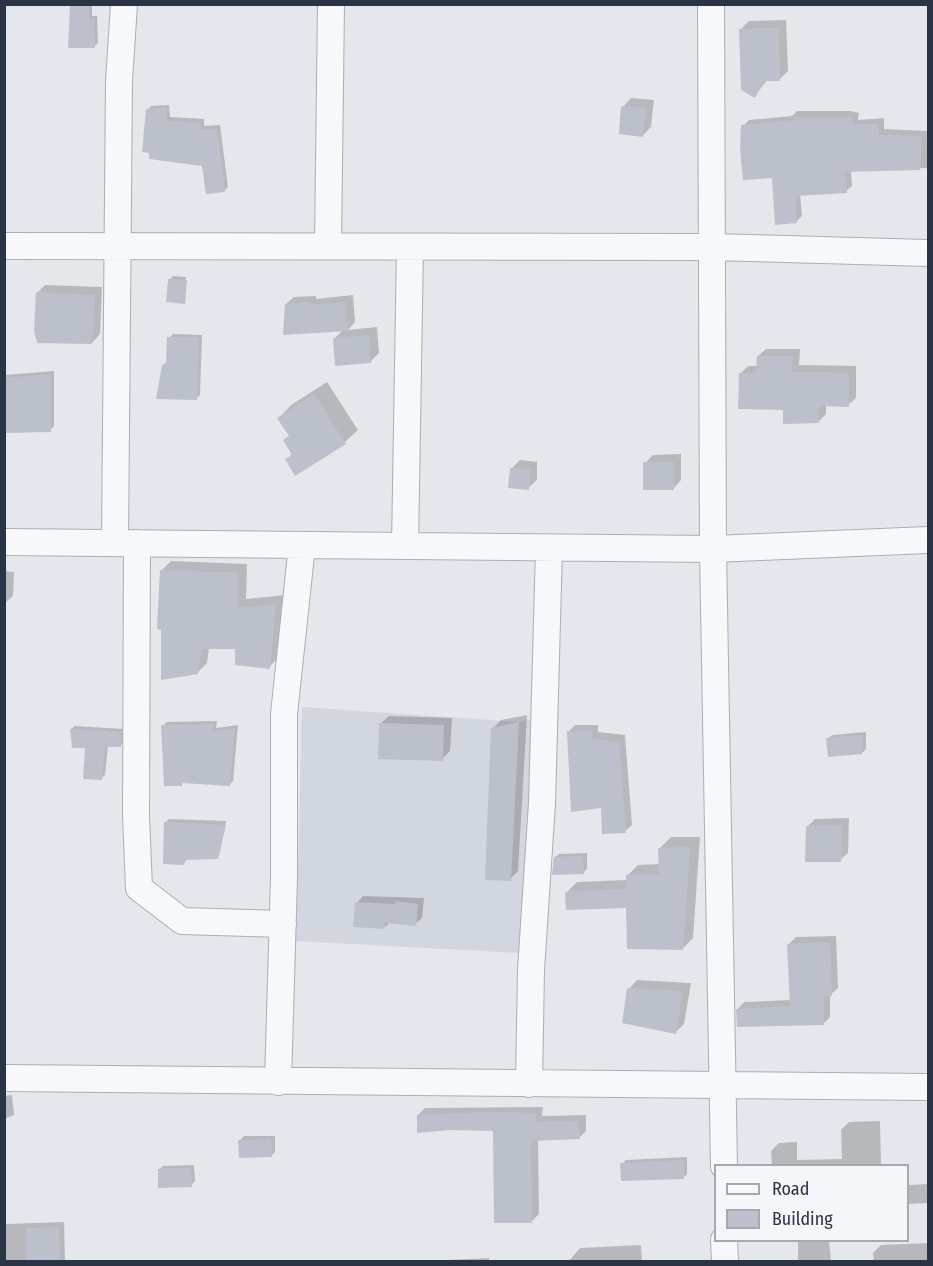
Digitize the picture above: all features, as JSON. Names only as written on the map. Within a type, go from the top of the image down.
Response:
[{"type":"street","points":[[124,4],[119,81],[117,246],[139,888],[182,921],[283,924]]},
{"type":"street","points":[[328,246],[331,4]]},
{"type":"street","points":[[711,4],[714,247],[713,549],[724,1164]]},
{"type":"street","points":[[4,246],[714,247],[928,253]]},
{"type":"street","points":[[405,546],[410,247]]},
{"type":"street","points":[[4,542],[713,549],[928,540]]},
{"type":"street","points":[[278,1082],[283,924],[284,714],[302,545]]},
{"type":"street","points":[[529,1084],[531,970],[542,803],[549,548]]},
{"type":"street","points":[[4,1078],[928,1088]]},
{"type":"street","points":[[724,1242],[725,1262]]},
{"type":"shaded area","points":[[302,707],[519,722],[533,719],[520,953],[296,941]]},
{"type":"building","points":[[70,4],[89,4],[89,19],[94,19],[95,48],[68,48]]},
{"type":"building","points":[[779,28],[780,81],[764,81],[755,98],[741,90],[739,29]]},
{"type":"building","points":[[621,106],[646,108],[643,137],[619,134]]},
{"type":"building","points":[[166,108],[167,121],[201,123],[201,129],[217,129],[225,192],[206,194],[202,166],[149,159],[149,153],[142,152],[146,109]]},
{"type":"building","points":[[790,117],[853,118],[853,125],[878,124],[879,135],[922,136],[920,170],[845,172],[847,193],[795,196],[797,223],[775,225],[772,178],[743,180],[740,148],[741,125],[796,120]]},
{"type":"building","points":[[168,279],[187,280],[185,304],[166,302]]},
{"type":"building","points":[[36,292],[95,295],[92,344],[37,343],[34,331]]},
{"type":"building","points":[[309,302],[310,305],[346,302],[348,331],[283,335],[285,304]]},
{"type":"building","points":[[369,335],[371,363],[335,366],[333,338]]},
{"type":"building","points":[[167,337],[199,338],[197,400],[156,399],[162,365],[166,365]]},
{"type":"building","points":[[757,356],[793,356],[792,372],[849,373],[849,407],[819,406],[819,423],[783,424],[783,410],[738,409],[739,373],[756,373]]},
{"type":"building","points":[[51,374],[51,432],[4,433],[4,378]]},
{"type":"building","points":[[314,394],[346,444],[295,476],[285,459],[292,455],[283,440],[289,436],[277,418]]},
{"type":"building","points":[[643,462],[674,462],[674,490],[643,490]]},
{"type":"building","points":[[510,468],[530,469],[529,490],[508,488]]},
{"type":"building","points":[[160,570],[238,573],[237,608],[276,604],[270,669],[235,665],[235,649],[201,649],[198,674],[161,680],[161,630],[157,629]]},
{"type":"building","points":[[519,722],[511,881],[485,880],[491,728]]},
{"type":"building","points":[[379,723],[444,725],[443,761],[378,759]]},
{"type":"building","points":[[213,724],[213,731],[235,728],[230,786],[182,783],[182,786],[164,786],[161,725]]},
{"type":"building","points":[[70,729],[121,732],[121,747],[105,747],[102,780],[83,779],[85,748],[72,748]]},
{"type":"building","points":[[567,731],[592,731],[592,739],[619,742],[626,833],[602,834],[601,808],[571,812]]},
{"type":"building","points":[[863,735],[862,754],[828,757],[826,738]]},
{"type":"building","points":[[164,822],[226,825],[218,859],[185,860],[184,865],[163,864]]},
{"type":"building","points":[[842,825],[841,862],[805,862],[806,826]]},
{"type":"building","points":[[690,847],[683,950],[627,949],[626,908],[566,910],[565,892],[626,889],[626,875],[659,874],[658,848]]},
{"type":"building","points":[[583,856],[584,874],[552,875],[554,857]]},
{"type":"building","points":[[395,901],[418,904],[416,926],[385,923],[385,929],[353,927],[355,902],[395,904]]},
{"type":"building","points":[[830,942],[832,996],[824,997],[824,1025],[737,1027],[736,1009],[790,1006],[787,944]]},
{"type":"building","points":[[627,988],[683,991],[676,1034],[622,1023]]},
{"type":"building","points":[[536,1113],[536,1122],[579,1121],[580,1139],[531,1141],[532,1223],[494,1223],[493,1131],[451,1130],[417,1133],[417,1115]]},
{"type":"building","points":[[271,1139],[272,1157],[239,1158],[238,1140]]},
{"type":"building","points":[[684,1160],[684,1179],[621,1181],[620,1163]]},
{"type":"building","points":[[191,1168],[192,1187],[158,1188],[158,1169]]},
{"type":"building","points":[[59,1227],[60,1262],[27,1262],[26,1228]]}]
